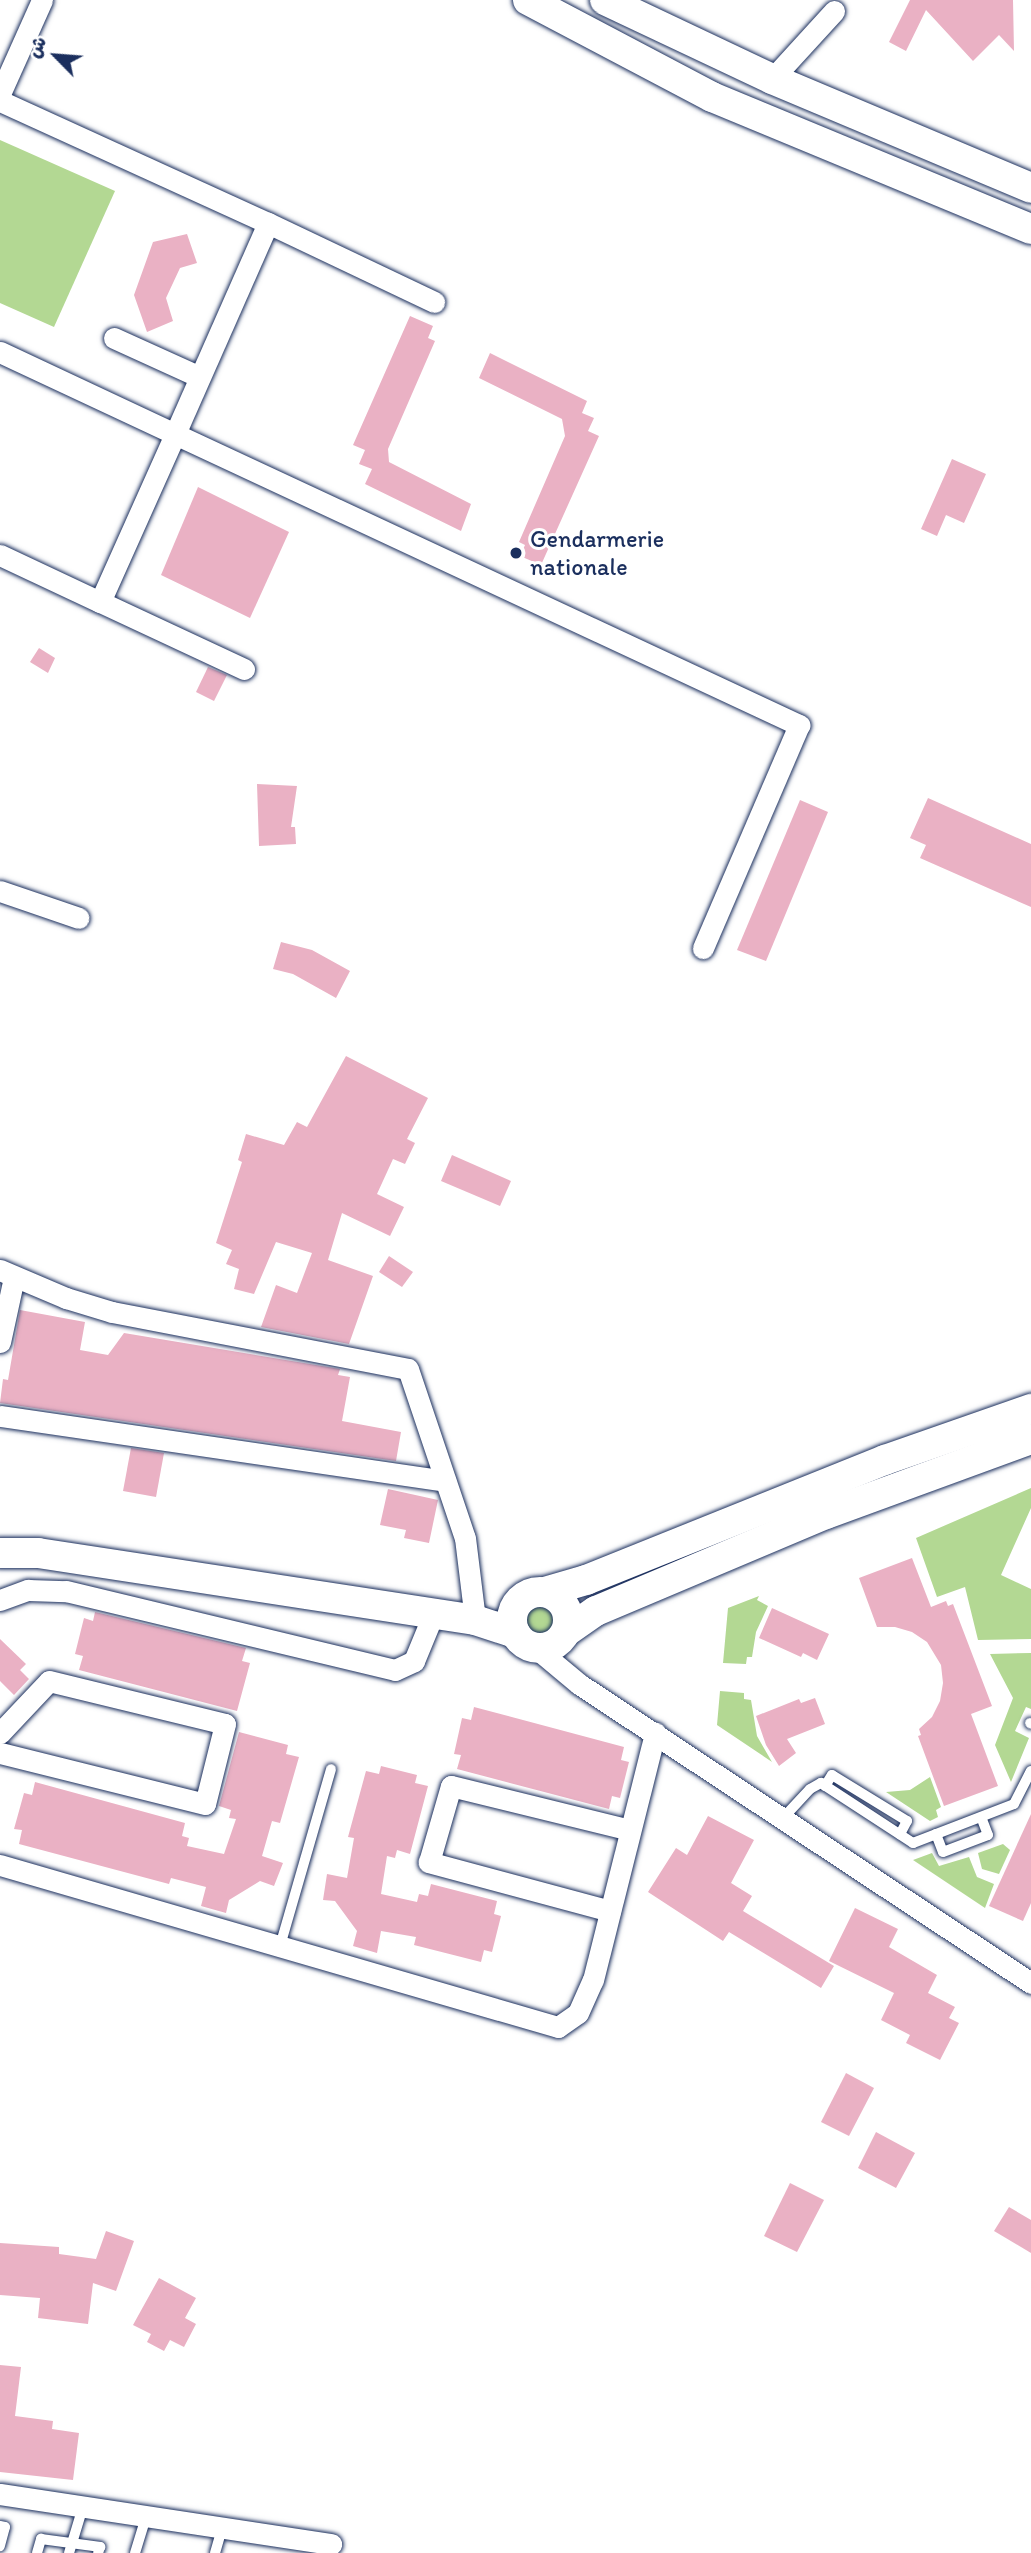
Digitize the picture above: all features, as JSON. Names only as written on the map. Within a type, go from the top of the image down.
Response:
[{"type":"main road","points":[[528,0],[712,97],[1031,229]]},
{"type":"main road","points":[[605,0],[772,79],[1031,188]]},
{"type":"main road","points":[[523,1629],[529,1594],[586,1580],[885,1460],[1031,1409]]},
{"type":"main road","points":[[0,1553],[38,1553],[475,1620],[523,1629],[555,1645],[567,1631],[596,1611],[826,1514],[1031,1439]]},
{"type":"main road","points":[[545,1592],[554,1595],[566,1606],[569,1614],[567,1631]]},
{"type":"street","points":[[0,94],[42,0]]},
{"type":"street","points":[[772,79],[834,10]]},
{"type":"street","points":[[0,101],[434,302]]},
{"type":"street","points":[[100,602],[268,223]]},
{"type":"street","points":[[114,338],[200,377]]},
{"type":"street","points":[[0,352],[799,725],[703,948]]},
{"type":"street","points":[[0,555],[244,669]]},
{"type":"street","points":[[0,891],[79,918]]},
{"type":"street","points":[[0,1342],[7,1273],[112,1312],[408,1369],[465,1538],[475,1620]]},
{"type":"street","points":[[0,1416],[445,1481]]},
{"type":"street","points":[[0,1600],[28,1590],[66,1591],[395,1670],[409,1666],[418,1655],[433,1615]]},
{"type":"street","points":[[523,1629],[573,1680],[784,1817],[1031,1983]]},
{"type":"street","points":[[0,1733],[49,1681],[225,1724],[205,1804],[0,1753]]},
{"type":"street","points":[[0,1865],[558,2026],[578,2013],[585,1998],[655,1733]]},
{"type":"street","points":[[610,1911],[429,1862],[451,1786],[630,1830]]},
{"type":"street","points":[[0,2494],[331,2544]]},
{"type":"lane","points":[[280,1946],[331,1769]]},
{"type":"lane","points":[[784,1817],[810,1790],[821,1783],[913,1843],[1014,1804],[1031,1771]]},
{"type":"lane","points":[[936,1834],[943,1852],[988,1835],[981,1817]]},
{"type":"lane","points":[[71,2548],[83,2507]]},
{"type":"lane","points":[[138,2553],[146,2516]]},
{"type":"lane","points":[[0,2526],[5,2527],[0,2546]]},
{"type":"lane","points":[[215,2553],[222,2528]]},
{"type":"lane","points":[[37,2553],[41,2539],[71,2548],[100,2547],[98,2553]]},
{"type":"green space","points":[[0,140],[115,191],[54,327],[0,303]]},
{"type":"green space","points":[[1031,1488],[1031,1508],[1001,1575],[1031,1589],[1031,1639],[978,1640],[965,1587],[937,1597],[916,1538]]},
{"type":"green space","points":[[759,1596],[757,1600],[768,1606],[756,1632],[752,1657],[747,1657],[746,1664],[723,1663],[728,1608]]},
{"type":"green space","points":[[539,1607],[550,1611],[554,1622],[550,1633],[539,1637],[528,1633],[524,1622],[528,1611]]},
{"type":"green space","points":[[1031,1653],[1031,1709],[1026,1707],[1015,1731],[1029,1738],[1011,1782],[995,1745],[1013,1698],[990,1654]]},
{"type":"green space","points":[[720,1691],[744,1693],[744,1699],[751,1700],[757,1736],[772,1762],[717,1725]]},
{"type":"green space","points":[[930,1777],[941,1807],[936,1810],[938,1817],[930,1821],[886,1792],[910,1790]]},
{"type":"green space","points":[[1003,1844],[1010,1850],[999,1874],[982,1869],[978,1853]]},
{"type":"green space","points":[[932,1853],[939,1866],[969,1857],[977,1877],[994,1884],[985,1908],[913,1860]]},
{"type":"building","points":[[910,0],[1013,0],[1014,51],[999,35],[973,61],[926,10],[906,51],[889,42]]},
{"type":"building","points":[[187,234],[197,263],[180,268],[166,298],[173,321],[147,332],[134,295],[153,242]]},
{"type":"building","points":[[410,316],[433,326],[428,338],[435,341],[388,449],[389,462],[471,504],[461,531],[365,484],[372,469],[359,464],[365,450],[353,445]]},
{"type":"building","points":[[490,353],[587,401],[582,413],[594,418],[588,431],[599,436],[541,565],[520,556],[525,545],[519,542],[565,436],[562,419],[479,378]]},
{"type":"building","points":[[952,459],[986,474],[964,523],[946,515],[937,536],[921,529]]},
{"type":"building","points":[[198,487],[289,532],[250,618],[161,575]]},
{"type":"building","points":[[39,648],[55,658],[48,673],[30,662]]},
{"type":"building","points":[[208,667],[227,675],[214,701],[196,692]]},
{"type":"building","points":[[257,784],[297,786],[291,827],[295,827],[296,844],[259,846]]},
{"type":"building","points":[[928,798],[1031,844],[1031,907],[920,858],[926,845],[910,838]]},
{"type":"building","points":[[800,800],[828,812],[766,961],[737,950]]},
{"type":"building","points":[[281,942],[312,950],[350,971],[336,998],[293,974],[273,969]]},
{"type":"building","points":[[346,1056],[428,1098],[407,1139],[415,1143],[405,1164],[393,1159],[377,1194],[404,1207],[390,1236],[342,1213],[328,1260],[373,1276],[349,1344],[261,1327],[276,1285],[297,1293],[312,1253],[276,1242],[254,1294],[234,1289],[239,1269],[226,1264],[232,1250],[216,1243],[242,1162],[238,1160],[246,1134],[284,1145],[297,1122],[307,1127]]},
{"type":"building","points":[[452,1155],[511,1181],[500,1206],[441,1181]]},
{"type":"building","points":[[389,1256],[413,1272],[402,1287],[379,1272]]},
{"type":"building","points":[[20,1310],[85,1322],[80,1350],[108,1355],[124,1333],[340,1369],[338,1375],[350,1377],[342,1421],[401,1432],[396,1461],[0,1403],[3,1379],[8,1380]]},
{"type":"building","points":[[131,1448],[164,1453],[156,1497],[123,1491]]},
{"type":"building","points":[[388,1489],[438,1500],[429,1543],[404,1538],[406,1530],[380,1525]]},
{"type":"building","points":[[912,1558],[931,1607],[946,1601],[948,1606],[953,1604],[992,1706],[971,1714],[998,1786],[944,1806],[918,1736],[921,1735],[919,1729],[932,1717],[940,1701],[943,1683],[941,1665],[927,1642],[912,1632],[895,1627],[877,1627],[859,1578]]},
{"type":"building","points":[[772,1608],[829,1634],[817,1660],[803,1653],[801,1657],[759,1638]]},
{"type":"building","points":[[95,1612],[246,1648],[242,1661],[250,1663],[237,1711],[79,1670],[83,1656],[75,1654],[84,1618],[93,1621]]},
{"type":"building","points":[[0,1639],[26,1664],[20,1670],[29,1679],[14,1695],[0,1681]]},
{"type":"building","points":[[815,1698],[825,1724],[787,1739],[796,1753],[779,1766],[766,1745],[756,1716],[799,1699],[801,1703]]},
{"type":"building","points":[[474,1707],[624,1747],[621,1760],[629,1762],[620,1798],[612,1796],[609,1809],[457,1769],[461,1755],[454,1754],[462,1718],[471,1720]]},
{"type":"building","points":[[239,1732],[288,1745],[286,1754],[299,1757],[280,1823],[272,1821],[262,1856],[283,1863],[274,1886],[260,1881],[229,1900],[226,1913],[201,1906],[206,1887],[171,1878],[169,1884],[19,1844],[22,1830],[14,1829],[24,1793],[32,1795],[35,1782],[185,1823],[182,1836],[189,1838],[187,1846],[224,1854],[236,1819],[229,1818],[231,1810],[219,1806]]},
{"type":"building","points":[[381,1766],[417,1775],[415,1783],[428,1786],[410,1854],[397,1850],[395,1858],[387,1856],[381,1894],[417,1902],[419,1894],[428,1896],[431,1884],[497,1901],[494,1914],[501,1916],[492,1952],[484,1950],[481,1962],[414,1945],[416,1937],[381,1931],[377,1953],[353,1946],[357,1931],[335,1901],[323,1900],[327,1874],[347,1878],[354,1838],[348,1837],[366,1771],[379,1774]]},
{"type":"building","points":[[1031,1814],[1031,1903],[1023,1921],[989,1906]]},
{"type":"building","points":[[708,1816],[754,1840],[731,1883],[752,1896],[743,1911],[834,1966],[821,1988],[729,1932],[723,1941],[648,1892],[676,1848],[687,1855]]},
{"type":"building","points":[[855,1908],[898,1929],[889,1947],[937,1975],[928,1993],[955,2007],[949,2018],[959,2023],[940,2060],[906,2043],[910,2035],[881,2020],[894,1993],[829,1961]]},
{"type":"building","points":[[846,2073],[874,2088],[849,2136],[821,2122]]},
{"type":"building","points":[[876,2132],[915,2153],[896,2188],[858,2168]]},
{"type":"building","points":[[790,2183],[824,2200],[797,2252],[764,2236]]},
{"type":"building","points":[[1009,2207],[1031,2220],[1031,2253],[994,2231]]},
{"type":"building","points":[[106,2231],[134,2241],[116,2291],[93,2283],[88,2324],[38,2318],[40,2298],[0,2295],[0,2243],[59,2247],[59,2254],[96,2259]]},
{"type":"building","points":[[159,2278],[196,2298],[185,2318],[196,2324],[184,2347],[170,2340],[164,2351],[147,2342],[151,2334],[133,2325]]},
{"type":"building","points":[[0,2365],[21,2367],[15,2416],[53,2421],[52,2429],[79,2433],[73,2480],[0,2472]]},
{"type":"place","name":"Gendarmerie nationale","points":[[516,553]]}]
